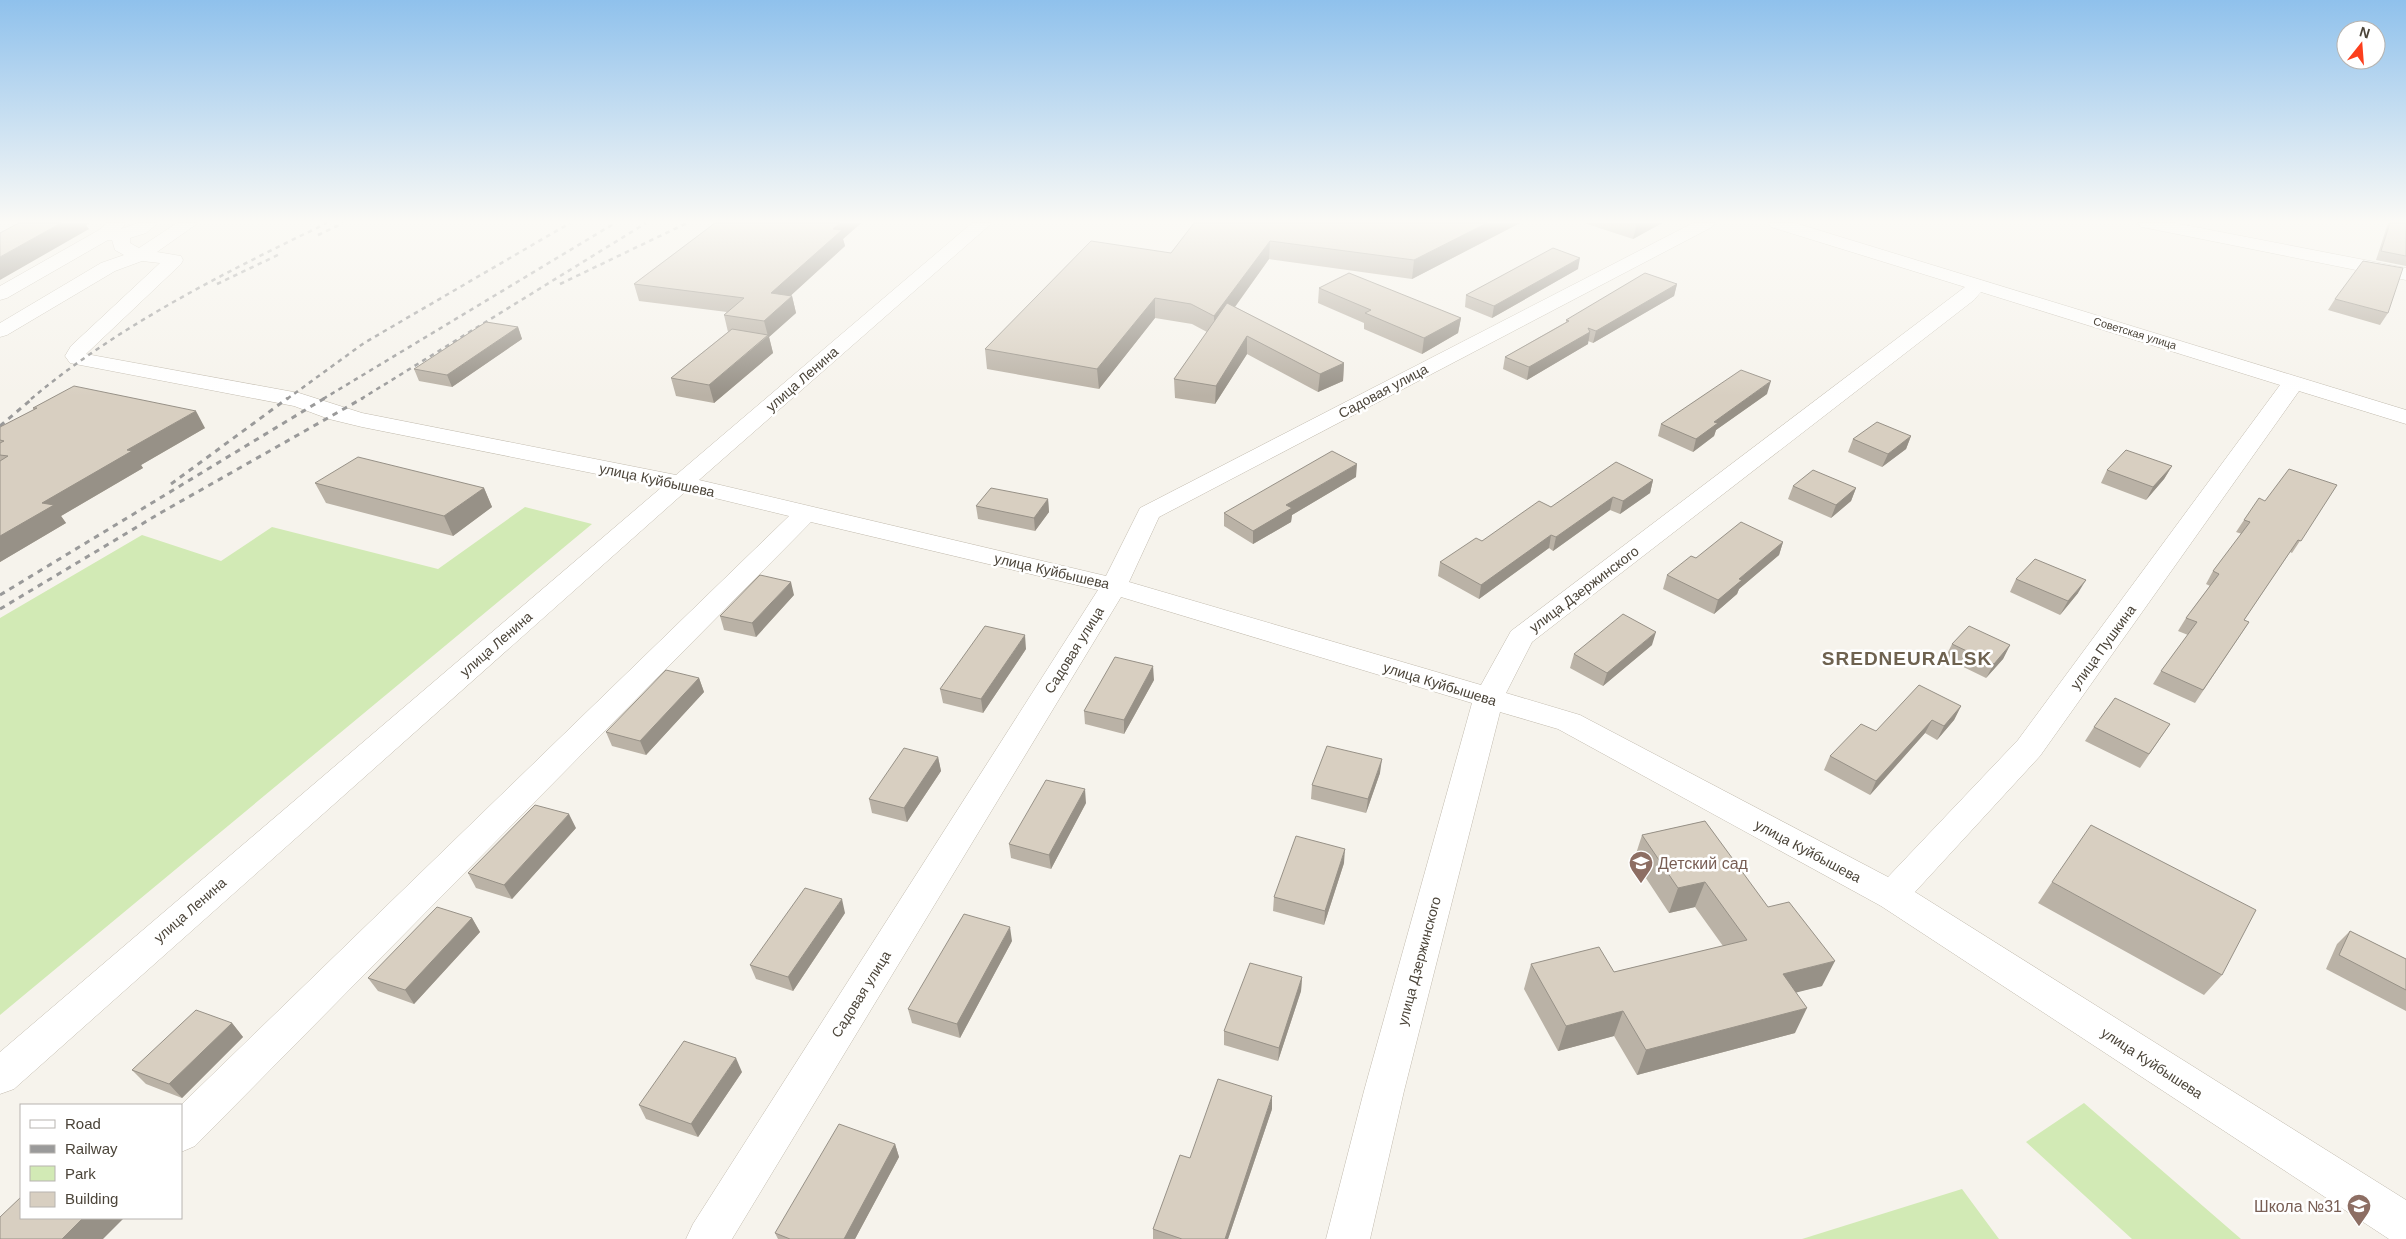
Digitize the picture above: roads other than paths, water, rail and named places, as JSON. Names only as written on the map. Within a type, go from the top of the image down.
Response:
[{"type":"street","points":[[0,294],[24,281]]},
{"type":"street","points":[[0,331],[85,281]]},
{"type":"street","name":"улица Куйбышева","points":[[152,281],[78,350],[75,356],[77,359],[293,399],[314,404],[337,414],[362,420],[681,483],[1114,586],[1569,722],[1893,896],[2406,1225]]},
{"type":"street","name":"улица Ленина","points":[[3,1073],[681,483],[917,281]]},
{"type":"street","name":"Садовая улица","points":[[708,1239],[1114,586],[1149,513],[1595,281]]},
{"type":"street","name":"Советская улица","points":[[1964,281],[2293,382],[2403,408]]},
{"type":"street","name":"улица Дзержинского","points":[[1348,1239],[1386,1082],[1488,699],[1522,637],[1960,302],[1977,285]]},
{"type":"street","name":"улица Пушкина","points":[[1893,896],[1905,879],[2029,748],[2286,395],[2293,382]]},
{"type":"street","points":[[182,1132],[806,513]]},
{"type":"railway","points":[[31,399],[100,347],[211,281]]},
{"type":"railway","points":[[217,284],[224,281]]},
{"type":"railway","points":[[287,399],[364,343],[471,281]]},
{"type":"railway","points":[[323,399],[519,281]]},
{"type":"railway","points":[[361,399],[552,281]]},
{"type":"railway","points":[[560,284],[567,281]]},
{"type":"railway","points":[[0,426],[33,398]]},
{"type":"railway","points":[[171,484],[288,398]]},
{"type":"railway","points":[[0,595],[325,398]]},
{"type":"railway","points":[[0,609],[162,512],[363,398]]},
{"type":"place","name":"Детский сад","points":[[1641,884]]},
{"type":"place","name":"Школа №31","points":[[2359,1227]]},
{"type":"district","name":"SREDNEURALSK","points":[[1907,658]]}]
